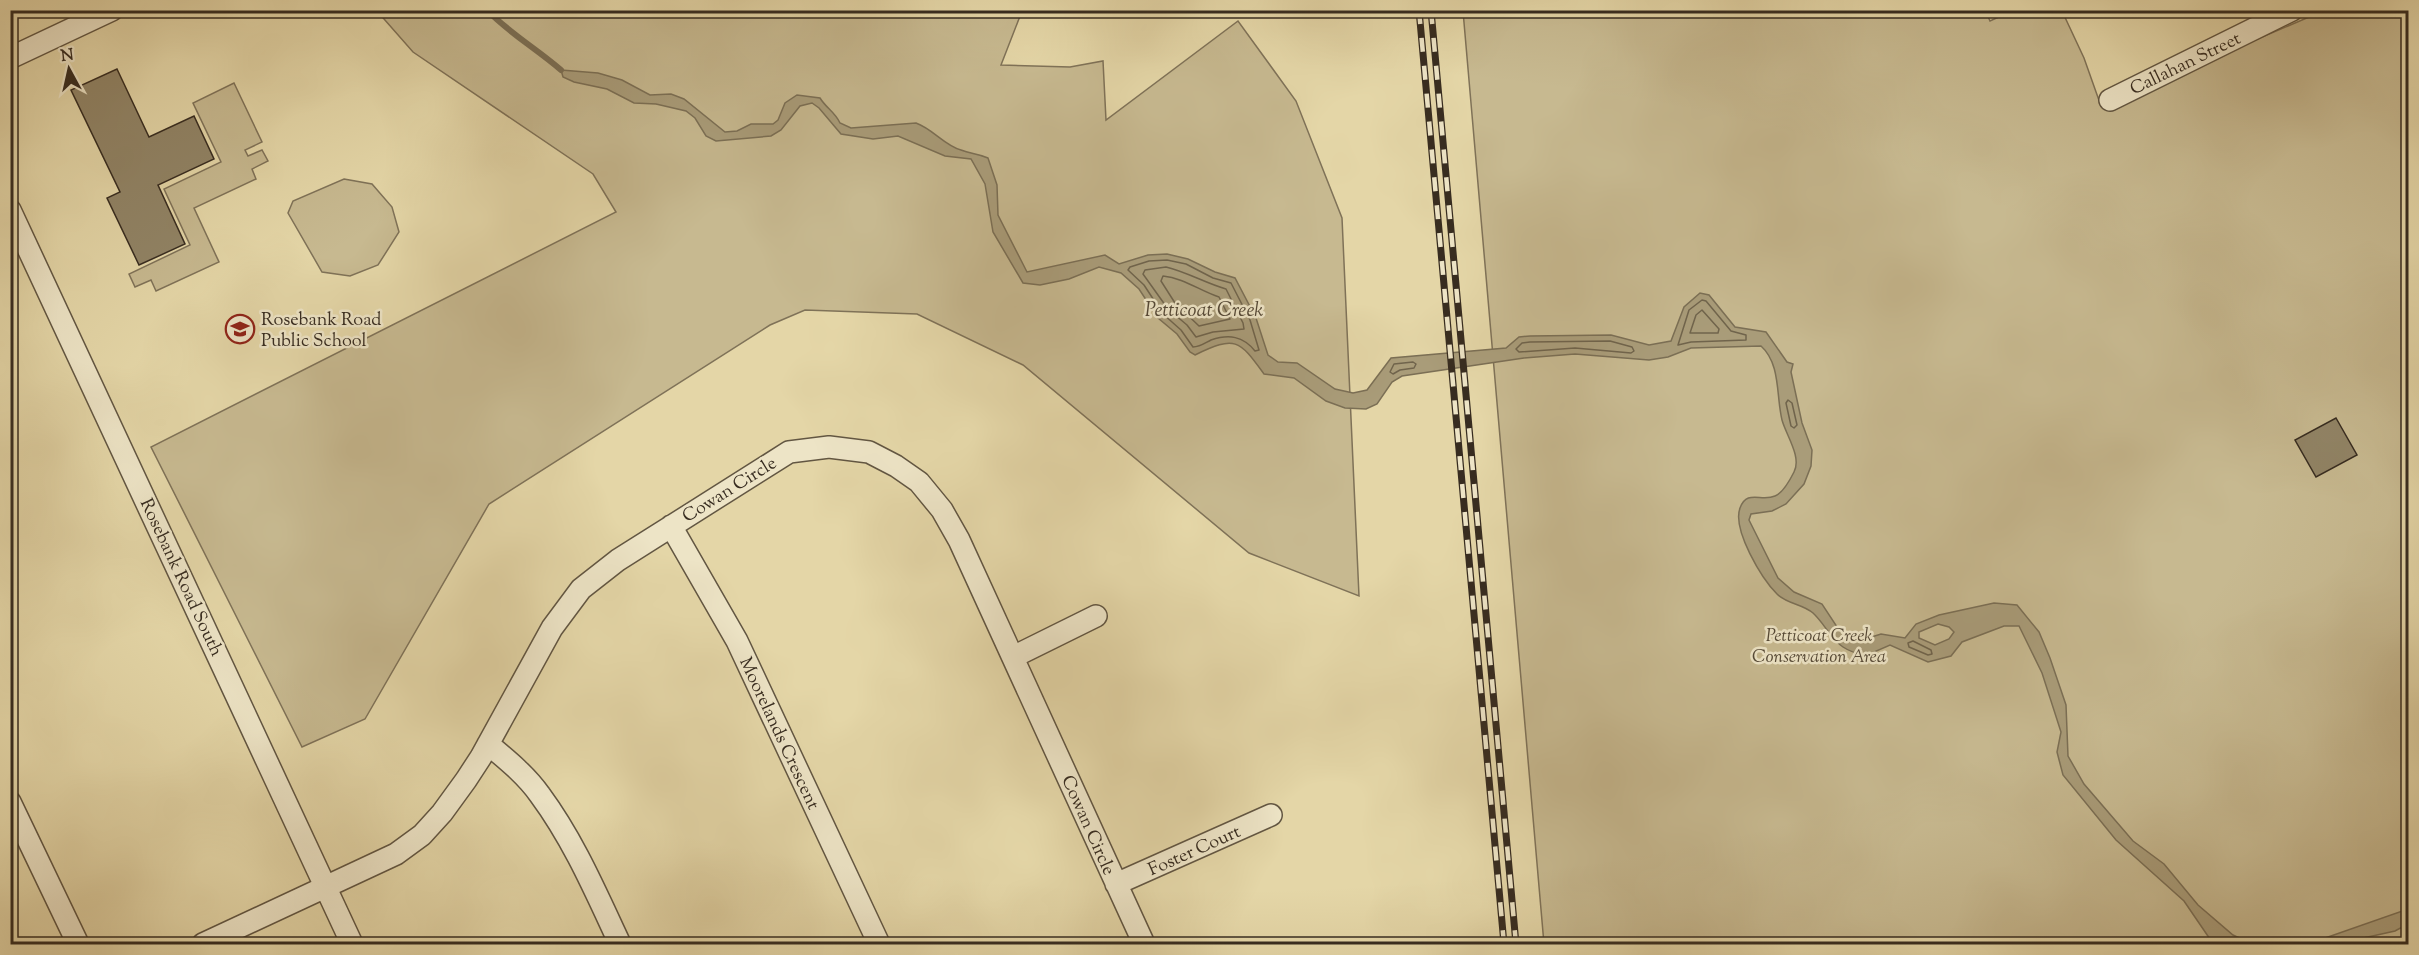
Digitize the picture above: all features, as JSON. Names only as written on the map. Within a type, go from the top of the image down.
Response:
[{"type":"street","points":[[10,58],[112,10]]},
{"type":"street","name":"Callahan Street","points":[[2110,100],[2292,10]]},
{"type":"street","name":"Rosebank Road South","points":[[10,210],[352,945]]},
{"type":"street","name":"Cowan Circle","points":[[203,945],[396,854],[422,835],[442,813],[466,780],[552,628],[581,589],[618,560],[789,452],[829,447],[869,452],[896,466],[919,482],[942,510],[959,540],[1144,945]]},
{"type":"street","name":"Moorelands Crescent","points":[[671,526],[737,641],[879,945]]},
{"type":"street","points":[[1013,657],[1096,616]]},
{"type":"street","points":[[488,744],[509,762],[546,803],[578,853],[620,945]]},
{"type":"street","points":[[10,802],[78,945]]},
{"type":"street","name":"Foster Court","points":[[1116,884],[1271,815]]},
{"type":"green space","name":"Petticoat Creek Conservation Area","points":[[1980,10],[1987,14],[1990,21],[2012,11],[2062,11],[2084,58],[2101,106],[2323,11],[2408,11],[2408,944],[1544,944],[1463,11]]},
{"type":"green space","points":[[377,11],[1022,11],[1001,65],[1070,67],[1103,61],[1106,120],[1238,21],[1296,101],[1342,218],[1359,596],[1249,553],[1023,365],[917,314],[805,310],[770,325],[489,504],[365,719],[302,747],[151,447],[616,212],[593,174],[413,52]]},
{"type":"green space","points":[[234,83],[262,142],[245,150],[248,156],[262,150],[268,161],[252,169],[256,179],[194,208],[219,262],[156,291],[151,280],[135,287],[129,274],[190,245],[164,189],[221,162],[193,103]]},
{"type":"green space","points":[[344,179],[372,184],[392,207],[399,232],[378,265],[350,276],[322,272],[288,213],[293,201]]},
{"type":"water","name":"Petticoat Creek","points":[[561,70],[598,73],[622,80],[650,95],[671,94],[684,99],[725,132],[737,131],[751,124],[773,124],[778,120],[785,103],[797,95],[820,98],[840,123],[851,128],[916,123],[955,148],[988,158],[997,185],[998,215],[1027,272],[1105,255],[1119,264],[1148,255],[1167,254],[1188,259],[1215,272],[1235,278],[1256,318],[1268,355],[1278,362],[1297,363],[1335,389],[1353,393],[1367,390],[1391,358],[1506,348],[1519,337],[1611,335],[1649,345],[1671,341],[1684,307],[1700,293],[1709,295],[1735,327],[1766,332],[1787,362],[1793,364],[1791,372],[1802,423],[1812,450],[1811,466],[1804,484],[1786,504],[1772,511],[1751,514],[1749,520],[1778,578],[1794,592],[1822,604],[1839,630],[1862,640],[1881,634],[1905,638],[1916,624],[1939,615],[1994,603],[2017,605],[2039,632],[2050,658],[2066,705],[2068,756],[2084,784],[2133,841],[2164,864],[2198,905],[2233,935],[2252,944],[2212,942],[2184,901],[2116,840],[2063,775],[2057,752],[2061,732],[2042,673],[2019,626],[2004,626],[1962,642],[1951,656],[1928,662],[1890,645],[1865,656],[1843,647],[1813,613],[1781,597],[1771,587],[1744,541],[1740,529],[1740,508],[1743,502],[1750,497],[1770,497],[1781,492],[1794,472],[1796,460],[1782,420],[1775,371],[1767,353],[1761,346],[1691,348],[1668,357],[1649,360],[1575,354],[1524,358],[1402,376],[1392,382],[1377,404],[1366,409],[1345,408],[1326,401],[1294,378],[1264,374],[1248,354],[1236,344],[1220,345],[1195,355],[1190,352],[1177,334],[1158,318],[1139,289],[1121,273],[1099,267],[1069,279],[1040,285],[1023,283],[993,232],[985,184],[971,159],[945,156],[898,136],[873,139],[841,134],[812,103],[800,106],[781,130],[771,136],[716,141],[706,136],[695,118],[686,111],[656,104],[634,103],[607,89],[574,82],[563,77]],"holes":[[[1938,624],[1949,627],[1954,632],[1949,639],[1935,645],[1919,638],[1919,632]]]},
{"type":"water","points":[[2408,909],[2408,924],[2395,931],[2344,944],[2308,944]]},
{"type":"building","points":[[117,69],[149,137],[194,116],[214,159],[158,185],[185,244],[139,265],[107,198],[120,192],[71,90]]},
{"type":"building","points":[[2336,418],[2357,455],[2316,477],[2295,440]]},
{"type":"waterway","name":"Petticoat Creek","points":[[487,10],[561,70]]},
{"type":"railway","points":[[1419,10],[1504,944]]},
{"type":"railway","points":[[1431,10],[1516,944]]},
{"type":"place","name":"Rosebank Road Public School","points":[[240,329]]}]
